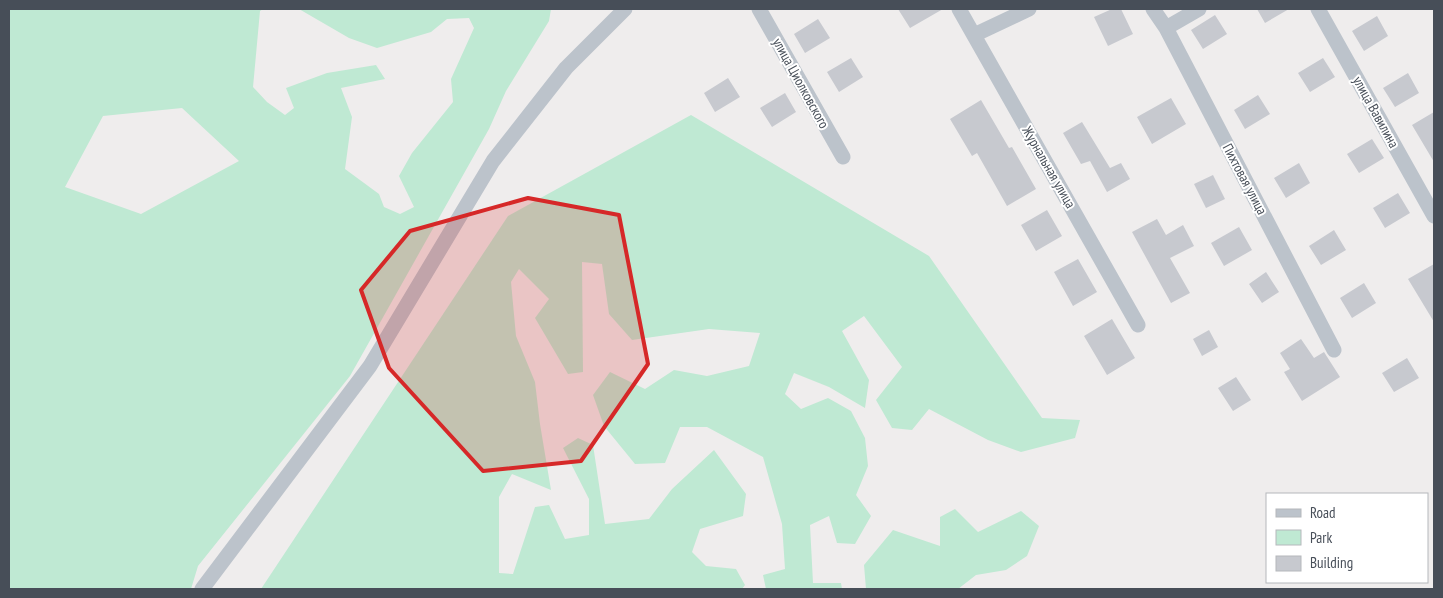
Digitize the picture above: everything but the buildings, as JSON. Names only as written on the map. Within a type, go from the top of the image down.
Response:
[{"type":"street","points":[[202,589],[370,366],[493,161],[566,68],[624,9]]},
{"type":"street","name":"улица Циолковского","points":[[759,9],[843,157]]},
{"type":"street","name":"Журнальная улица","points":[[959,9],[1138,325]]},
{"type":"street","points":[[974,35],[1029,9]]},
{"type":"street","name":"Пихтовая улица","points":[[1153,9],[1166,28],[1334,350]]},
{"type":"street","points":[[1166,28],[1199,9]]},
{"type":"street","name":"улица Вавилина","points":[[1318,9],[1434,216]]},
{"type":"highlighted area","points":[[528,198],[619,215],[648,364],[581,461],[483,471],[389,368],[361,290],[410,231]]},
{"type":"green space","points":[[9,9],[263,9],[260,11],[253,87],[267,102],[285,115],[294,108],[286,88],[327,73],[376,65],[385,79],[341,88],[352,117],[345,169],[379,194],[384,207],[400,214],[414,207],[399,176],[412,153],[453,102],[451,79],[474,28],[469,18],[447,19],[431,32],[377,48],[349,38],[299,9],[551,9],[549,21],[506,91],[489,129],[350,376],[198,566],[191,589],[9,589]],"holes":[[[182,108],[239,161],[141,214],[65,187],[103,116]]]},
{"type":"green space","points":[[691,115],[929,256],[1042,418],[1080,420],[1075,438],[1021,452],[988,440],[929,409],[912,430],[892,428],[876,400],[902,367],[864,316],[842,331],[869,380],[865,408],[829,387],[794,373],[785,394],[801,409],[828,398],[851,411],[865,438],[868,466],[856,495],[871,516],[855,544],[837,543],[829,516],[810,525],[813,583],[841,583],[842,589],[766,589],[763,575],[785,569],[782,524],[763,457],[707,427],[680,427],[665,463],[635,464],[604,426],[593,395],[610,372],[645,389],[674,370],[707,376],[749,366],[760,333],[709,329],[632,340],[609,314],[602,264],[582,262],[583,372],[568,374],[535,318],[549,299],[519,269],[511,282],[516,336],[535,382],[551,490],[512,474],[499,497],[499,573],[513,574],[535,507],[549,505],[565,539],[589,535],[589,499],[563,448],[578,438],[593,445],[605,524],[649,519],[672,489],[714,450],[746,494],[743,516],[700,529],[692,552],[706,566],[736,569],[745,585],[742,589],[261,589],[508,216]]},
{"type":"green space","points":[[955,509],[978,532],[1021,511],[1039,526],[1027,556],[1006,570],[976,575],[958,589],[866,589],[864,565],[893,530],[940,546],[940,517]]}]
